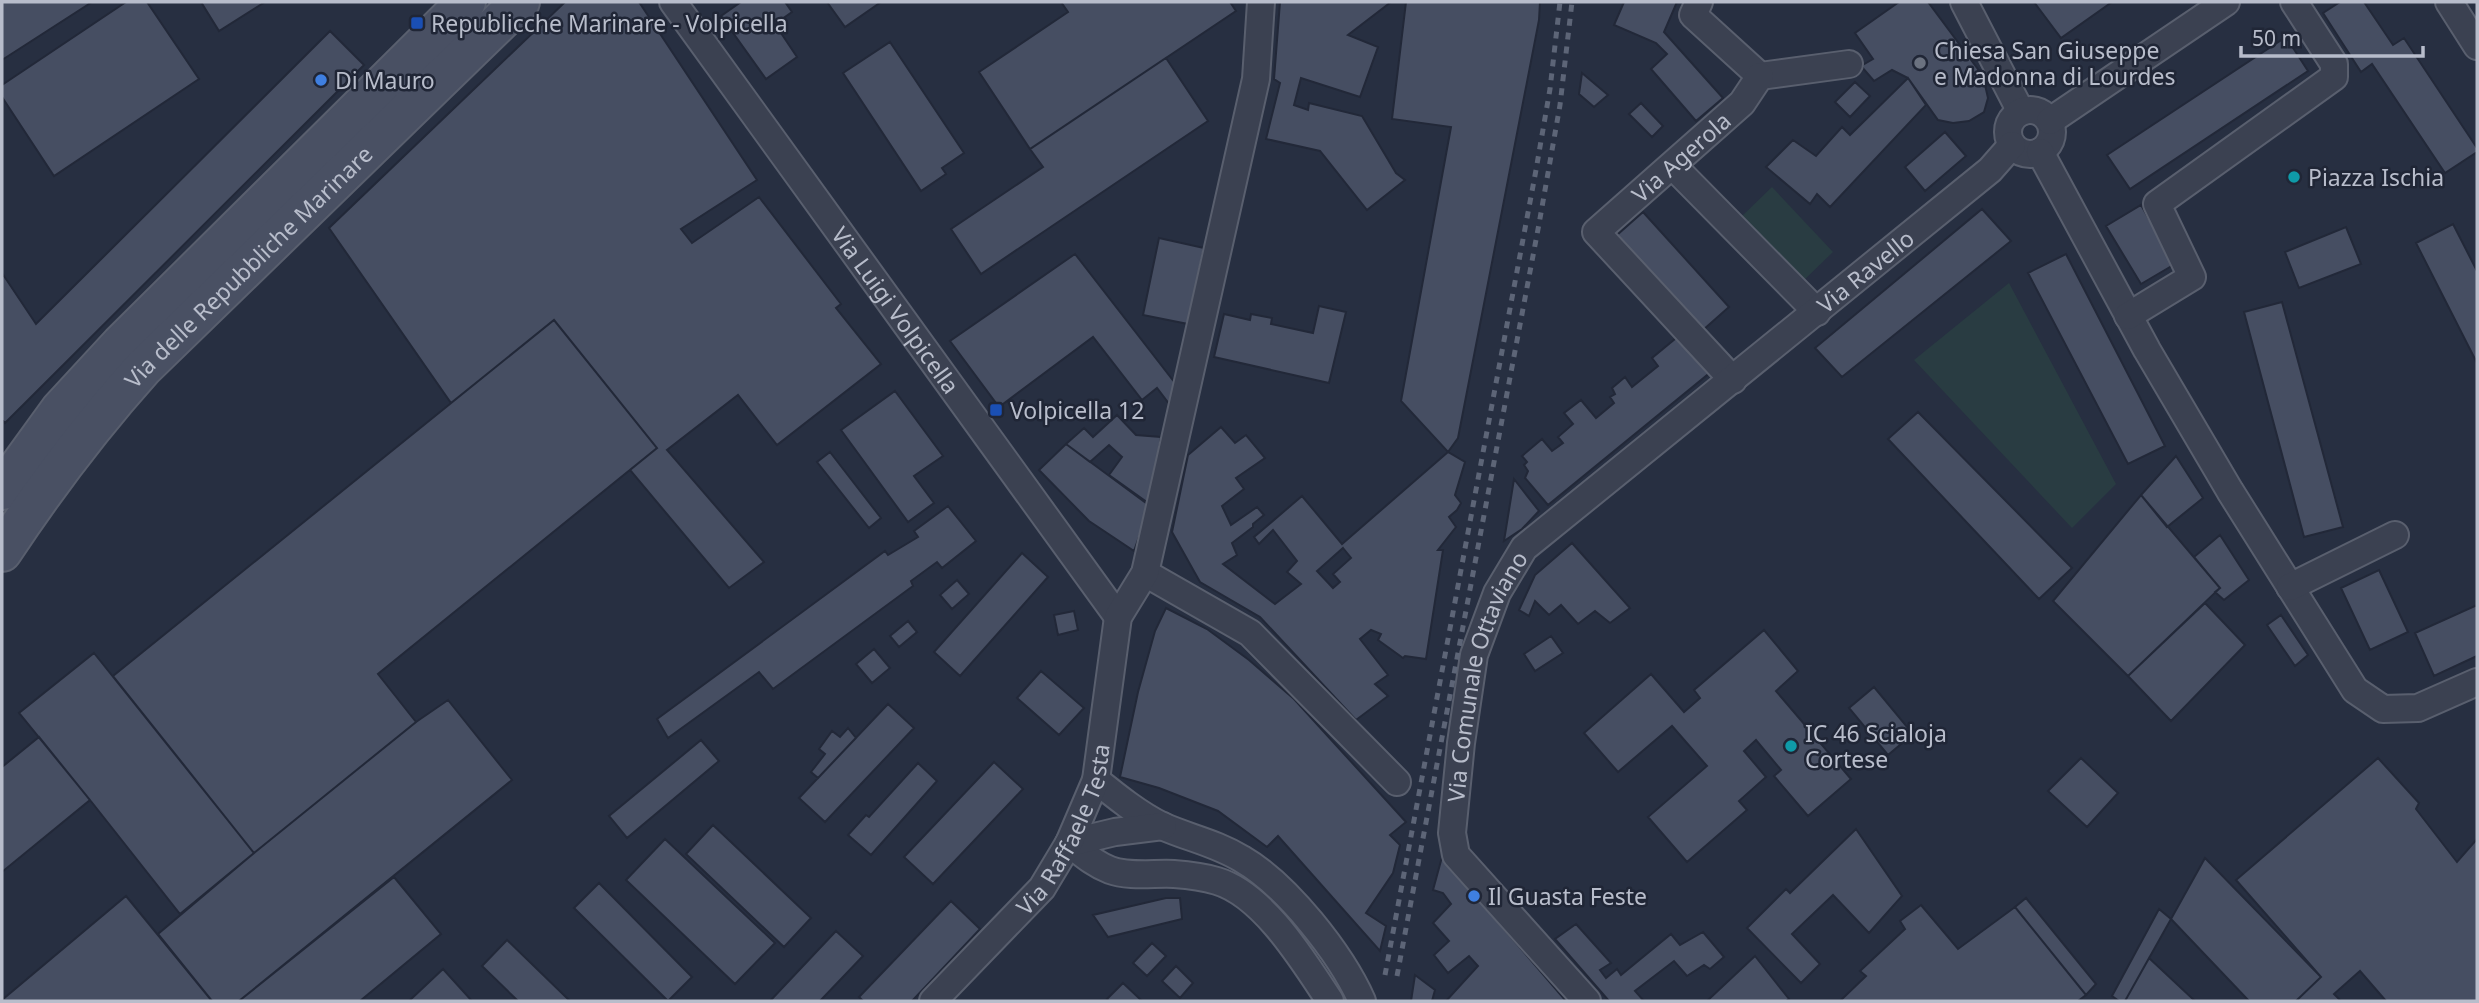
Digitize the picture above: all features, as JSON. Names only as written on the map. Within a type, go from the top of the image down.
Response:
[{"type":"main road","name":"Via delle Repubbliche Marinare","points":[[2,490],[60,410],[121,344],[466,2]]},
{"type":"main road","name":"Via delle Repubbliche Marinare","points":[[2,552],[56,473],[97,420],[143,368],[520,2]]},
{"type":"street","name":"Via Luigi Volpicella","points":[[673,2],[1118,617]]},
{"type":"street","points":[[1118,617],[1145,573],[1256,79],[1261,2]]},
{"type":"street","points":[[1699,2],[1693,15],[1760,76],[1849,64]]},
{"type":"street","points":[[1964,2],[2021,111]]},
{"type":"street","points":[[2050,121],[2226,2]]},
{"type":"street","points":[[2128,316],[2192,277],[2157,204],[2334,77],[2333,64],[2294,2]]},
{"type":"street","points":[[2449,2],[2477,46]]},
{"type":"street","name":"Via Agerola","points":[[1723,387],[1596,232],[1742,103],[1760,76]]},
{"type":"street","points":[[2036,110],[2050,121],[2053,130],[2051,140],[2040,152],[2026,154],[2012,145],[2008,135],[2009,126],[2015,115],[2021,111],[2036,110]]},
{"type":"street","name":"Via Ravello","points":[[1723,387],[1990,170],[2012,145]]},
{"type":"street","points":[[2040,152],[2128,316],[2230,491],[2355,690],[2383,709],[2418,708],[2477,682]]},
{"type":"street","points":[[1672,166],[1817,312]]},
{"type":"street","name":"Via Comunale Ottaviano","points":[[1587,1001],[1456,855],[1452,833],[1455,791],[1474,655],[1497,593],[1524,548],[1723,387]]},
{"type":"street","points":[[2290,587],[2395,535]]},
{"type":"street","points":[[1145,573],[1250,633],[1396,782]]},
{"type":"street","name":"Via Raffaele Testa","points":[[933,1001],[1042,888],[1069,843],[1096,780],[1118,617]]},
{"type":"street","points":[[1096,780],[1128,806],[1163,826],[1214,844],[1244,860],[1272,882],[1314,926],[1345,968],[1362,1001]]},
{"type":"street","points":[[1069,843],[1115,832],[1163,826]]},
{"type":"street","points":[[1069,843],[1093,862],[1112,871],[1178,874],[1219,881],[1250,898],[1294,946],[1330,1001]]},
{"type":"street","points":[[1342,1001],[1345,968]]},
{"type":"shaded area","points":[[1772,187],[1833,252],[1802,282],[1741,217]]},
{"type":"shaded area","points":[[2009,283],[2116,484],[2072,528],[1914,360]]},
{"type":"building","points":[[2,2],[92,2],[2,60]]},
{"type":"building","points":[[126,2],[147,2],[199,79],[54,176],[2,97],[2,85]]},
{"type":"building","points":[[201,2],[265,2],[219,31]]},
{"type":"building","points":[[565,2],[639,2],[757,180],[681,229],[692,243],[759,197],[841,304],[836,308],[881,364],[777,445],[738,395],[667,450],[764,562],[729,588],[630,470],[657,448],[554,320],[451,403],[329,228]]},
{"type":"building","points":[[741,2],[785,2],[792,12],[775,24],[797,57],[766,79],[721,16]]},
{"type":"building","points":[[827,2],[881,2],[845,27]]},
{"type":"building","points":[[1061,2],[1230,2],[1236,11],[1030,149],[979,72],[1068,12]]},
{"type":"building","points":[[1280,2],[1391,2],[1348,35],[1378,47],[1360,97],[1301,78],[1294,105],[1308,110],[1309,103],[1362,116],[1396,173],[1405,180],[1367,210],[1320,151],[1266,139],[1280,83],[1274,79]]},
{"type":"building","points":[[1406,2],[1540,2],[1539,20],[1458,438],[1448,452],[1401,401],[1451,127],[1392,119]]},
{"type":"building","points":[[1624,2],[1677,2],[1664,32],[1723,98],[1696,121],[1651,69],[1667,54],[1656,43],[1614,25]]},
{"type":"building","name":"Chiesa San Giuseppe e Madonna di Lourdes","points":[[1899,2],[1928,2],[1983,76],[1988,98],[1984,112],[1969,121],[1953,123],[1938,120],[1908,78],[1892,70],[1874,81],[1861,66],[1873,59],[1855,33]]},
{"type":"building","points":[[2034,2],[2112,2],[2061,38]]},
{"type":"building","points":[[2340,2],[2364,2],[2393,45],[2404,38],[2477,148],[2477,152],[2445,173],[2372,64],[2361,72],[2323,13]]},
{"type":"building","points":[[330,31],[364,65],[5,423],[2,420],[2,273],[36,324]]},
{"type":"building","points":[[2286,37],[2308,71],[2130,189],[2107,155]]},
{"type":"building","points":[[890,42],[964,153],[942,168],[946,174],[921,191],[843,73]]},
{"type":"building","points":[[1166,58],[1208,121],[981,274],[951,229],[1043,167],[1030,149]]},
{"type":"building","points":[[1582,73],[1608,95],[1594,107],[1579,94]]},
{"type":"building","points":[[1908,78],[1926,105],[1830,207],[1817,194],[1810,204],[1766,167],[1793,140],[1816,156],[1842,127],[1850,135]]},
{"type":"building","points":[[1855,82],[1870,96],[1850,117],[1835,102]]},
{"type":"building","points":[[1641,103],[1663,126],[1652,137],[1629,114]]},
{"type":"building","points":[[1945,132],[1966,156],[1925,191],[1905,167]]},
{"type":"building","points":[[2141,205],[2175,264],[2141,284],[2106,226]]},
{"type":"building","points":[[1982,209],[2011,241],[1842,377],[1815,348]]},
{"type":"building","points":[[1643,212],[1729,307],[1703,330],[1617,235]]},
{"type":"building","points":[[2453,224],[2477,271],[2477,363],[2416,243]]},
{"type":"building","points":[[2346,227],[2361,264],[2299,288],[2285,252]]},
{"type":"building","points":[[1159,238],[1204,248],[1188,324],[1143,315]]},
{"type":"building","points":[[1075,254],[1175,383],[1170,405],[1157,388],[1142,400],[1093,337],[999,407],[950,341]]},
{"type":"building","points":[[2066,254],[2165,446],[2128,464],[2028,273]]},
{"type":"building","points":[[2282,302],[2343,527],[2304,537],[2244,312]]},
{"type":"building","points":[[1319,306],[1346,312],[1329,383],[1214,357],[1224,314],[1250,320],[1251,314],[1272,318],[1271,324],[1313,333]]},
{"type":"building","points":[[554,320],[657,448],[378,674],[416,722],[254,853],[113,676]]},
{"type":"building","points":[[1681,334],[1712,371],[1548,505],[1525,478],[1528,471],[1524,465],[1527,462],[1522,456],[1542,439],[1552,451],[1563,443],[1558,437],[1573,424],[1564,413],[1581,400],[1596,418],[1614,403],[1610,397],[1615,394],[1612,388],[1625,377],[1632,387],[1658,366],[1652,358]]},
{"type":"building","points":[[895,391],[943,456],[914,476],[934,503],[908,522],[841,430]]},
{"type":"building","points":[[1918,412],[2072,568],[2039,599],[1888,439]]},
{"type":"building","points":[[1117,415],[1136,435],[1161,437],[1151,505],[1109,475],[1122,457],[1109,445],[1090,462],[1066,444],[1084,428],[1093,437]]},
{"type":"building","points":[[1221,427],[1235,443],[1246,435],[1265,458],[1236,478],[1244,489],[1222,506],[1231,525],[1257,507],[1264,515],[1232,543],[1237,555],[1223,564],[1275,604],[1301,584],[1287,572],[1297,561],[1273,530],[1259,544],[1254,537],[1302,496],[1342,544],[1448,452],[1465,462],[1455,495],[1461,503],[1449,517],[1456,527],[1438,550],[1443,550],[1426,659],[1403,658],[1378,640],[1381,634],[1371,630],[1360,639],[1388,675],[1375,684],[1388,696],[1356,720],[1260,617],[1200,582],[1172,532],[1188,455]],"holes":[[[1343,548],[1351,558],[1333,574],[1340,582],[1333,588],[1317,571]]]},
{"type":"building","points":[[1066,444],[1150,506],[1134,551],[1089,521],[1039,470]]},
{"type":"building","points":[[830,452],[881,518],[869,528],[817,462]]},
{"type":"building","points":[[2176,456],[2203,498],[2167,527],[2141,495]]},
{"type":"building","points":[[1514,479],[1539,511],[1522,529],[1504,541]]},
{"type":"building","points":[[2141,495],[2220,588],[2128,676],[2053,601]]},
{"type":"building","points":[[948,506],[976,541],[942,568],[937,562],[911,581],[913,586],[773,689],[759,672],[668,738],[657,719],[885,551],[888,555],[918,537],[914,531]]},
{"type":"building","points":[[2220,535],[2249,580],[2224,600],[2215,592],[2220,588],[2194,557]]},
{"type":"building","points":[[1572,543],[1630,608],[1610,623],[1595,611],[1578,624],[1561,605],[1549,615],[1535,601],[1529,616],[1519,610],[1535,575]]},
{"type":"building","points":[[1022,553],[1048,577],[960,676],[934,652]]},
{"type":"building","points":[[2379,570],[2408,632],[2370,650],[2341,588]]},
{"type":"building","points":[[957,580],[969,594],[952,609],[940,595]]},
{"type":"building","points":[[2205,603],[2245,645],[2171,721],[2128,676]]},
{"type":"building","points":[[2477,605],[2477,656],[2434,676],[2415,633]]},
{"type":"building","points":[[1166,608],[1207,629],[1249,660],[1294,699],[1406,822],[1390,835],[1400,845],[1393,873],[1366,913],[1386,926],[1380,951],[1278,836],[1267,847],[1218,811],[1159,788],[1120,777],[1138,692],[1155,631]]},
{"type":"building","points":[[1074,611],[1078,630],[1058,635],[1054,615]]},
{"type":"building","points":[[2281,615],[2308,655],[2295,666],[2267,625]]},
{"type":"building","points":[[908,621],[917,632],[899,647],[890,636]]},
{"type":"building","name":"IC 46 Scialoja Cortese","points":[[1764,630],[1798,671],[1776,691],[1851,779],[1808,816],[1774,776],[1781,770],[1756,740],[1744,751],[1766,777],[1739,801],[1747,810],[1687,862],[1648,817],[1707,766],[1672,726],[1618,772],[1584,733],[1651,674],[1684,712],[1700,698],[1694,690]]},
{"type":"building","points":[[1551,636],[1563,653],[1535,671],[1524,654]]},
{"type":"building","points":[[874,649],[890,668],[872,683],[856,664]]},
{"type":"building","points":[[94,653],[254,853],[180,914],[19,713]]},
{"type":"building","points":[[1041,671],[1084,708],[1059,735],[1017,698]]},
{"type":"building","points":[[1874,687],[1913,734],[1888,755],[1849,708]]},
{"type":"building","points":[[448,700],[512,780],[239,1001],[212,1001],[158,934],[416,722]]},
{"type":"building","points":[[888,704],[914,728],[825,822],[799,798]]},
{"type":"building","points":[[848,728],[856,738],[818,778],[811,772],[825,754],[819,749],[832,731],[840,737]]},
{"type":"building","points":[[39,737],[90,800],[2,872],[2,767]]},
{"type":"building","points":[[701,740],[719,761],[627,838],[609,816]]},
{"type":"building","points":[[2081,758],[2118,793],[2087,827],[2048,791]]},
{"type":"building","points":[[2378,758],[2419,803],[2416,809],[2457,862],[2477,839],[2477,1001],[2386,1001],[2360,971],[2334,994],[2341,1001],[2296,1001],[2321,977],[2236,880]]},
{"type":"building","points":[[994,762],[1023,789],[933,884],[904,857]]},
{"type":"building","points":[[918,763],[937,781],[871,855],[848,835],[866,815],[869,817]]},
{"type":"building","points":[[713,825],[811,918],[784,947],[686,854]]},
{"type":"building","points":[[1856,829],[1902,896],[1869,933],[1833,895],[1792,934],[1820,964],[1801,983],[1747,928],[1786,889],[1790,893]]},
{"type":"building","points":[[665,839],[775,943],[735,984],[626,880]]},
{"type":"building","points":[[1442,857],[1566,1001],[1446,1001],[1478,966],[1469,956],[1448,973],[1434,955],[1449,941],[1433,923],[1451,904],[1443,893],[1433,890]]},
{"type":"building","points":[[2205,858],[2321,977],[2296,1001],[2249,1001],[2171,919]]},
{"type":"building","points":[[394,877],[441,934],[360,1001],[239,1001]]},
{"type":"building","points":[[599,883],[692,977],[668,1001],[574,908]]},
{"type":"building","points":[[126,896],[212,1001],[2,1001],[2,1000]]},
{"type":"building","points":[[1166,898],[1180,898],[1182,919],[1108,937],[1093,915]]},
{"type":"building","points":[[2026,898],[2096,984],[2086,995],[2015,907]]},
{"type":"building","points":[[951,901],[980,929],[912,1001],[863,1001],[859,997]]},
{"type":"building","points":[[1921,905],[1958,949],[2015,907],[2086,995],[2078,1001],[1840,1001],[1866,976],[1860,971],[1905,929],[1900,921]]},
{"type":"building","points":[[2159,909],[2171,919],[2125,1001],[2119,1001],[2112,996]]},
{"type":"building","points":[[1576,924],[1611,963],[1600,970],[1606,978],[1617,969],[1621,975],[1671,934],[1680,945],[1703,932],[1724,957],[1710,969],[1704,965],[1687,976],[1674,961],[1635,991],[1644,1001],[1609,1001],[1555,939]]},
{"type":"building","points":[[836,931],[863,956],[820,1001],[770,1001]]},
{"type":"building","points":[[507,940],[570,1001],[518,1001],[482,966]]},
{"type":"building","points":[[1152,943],[1166,956],[1147,976],[1133,963]]},
{"type":"building","points":[[1755,956],[1789,999],[1707,1001]]},
{"type":"building","points":[[2149,958],[2195,1001],[2125,1001]]},
{"type":"building","points":[[1176,966],[1193,983],[1180,998],[1162,981]]},
{"type":"building","points":[[443,969],[472,1001],[409,1001]]},
{"type":"building","points":[[1415,975],[1435,990],[1432,1001],[1411,1001]]},
{"type":"building","points":[[1123,983],[1142,1001],[1109,1001],[1107,999]]},
{"type":"railway","points":[[1385,975],[1536,170],[1550,89],[1560,2]]},
{"type":"railway","points":[[1397,976],[1539,224],[1560,105],[1572,2]]},
{"type":"place","name":"Republicche Marinare - Volpicella","points":[[417,23]]},
{"type":"place","name":"Chiesa San Giuseppe e Madonna di Lourdes","points":[[1920,63]]},
{"type":"place","name":"Di Mauro","points":[[321,80]]},
{"type":"place","name":"Piazza Ischia","points":[[2294,177]]},
{"type":"place","name":"Volpicella 12","points":[[996,410]]},
{"type":"place","name":"IC 46 Scialoja Cortese","points":[[1791,746]]},
{"type":"place","name":"Il Guasta Feste","points":[[1474,896]]}]
